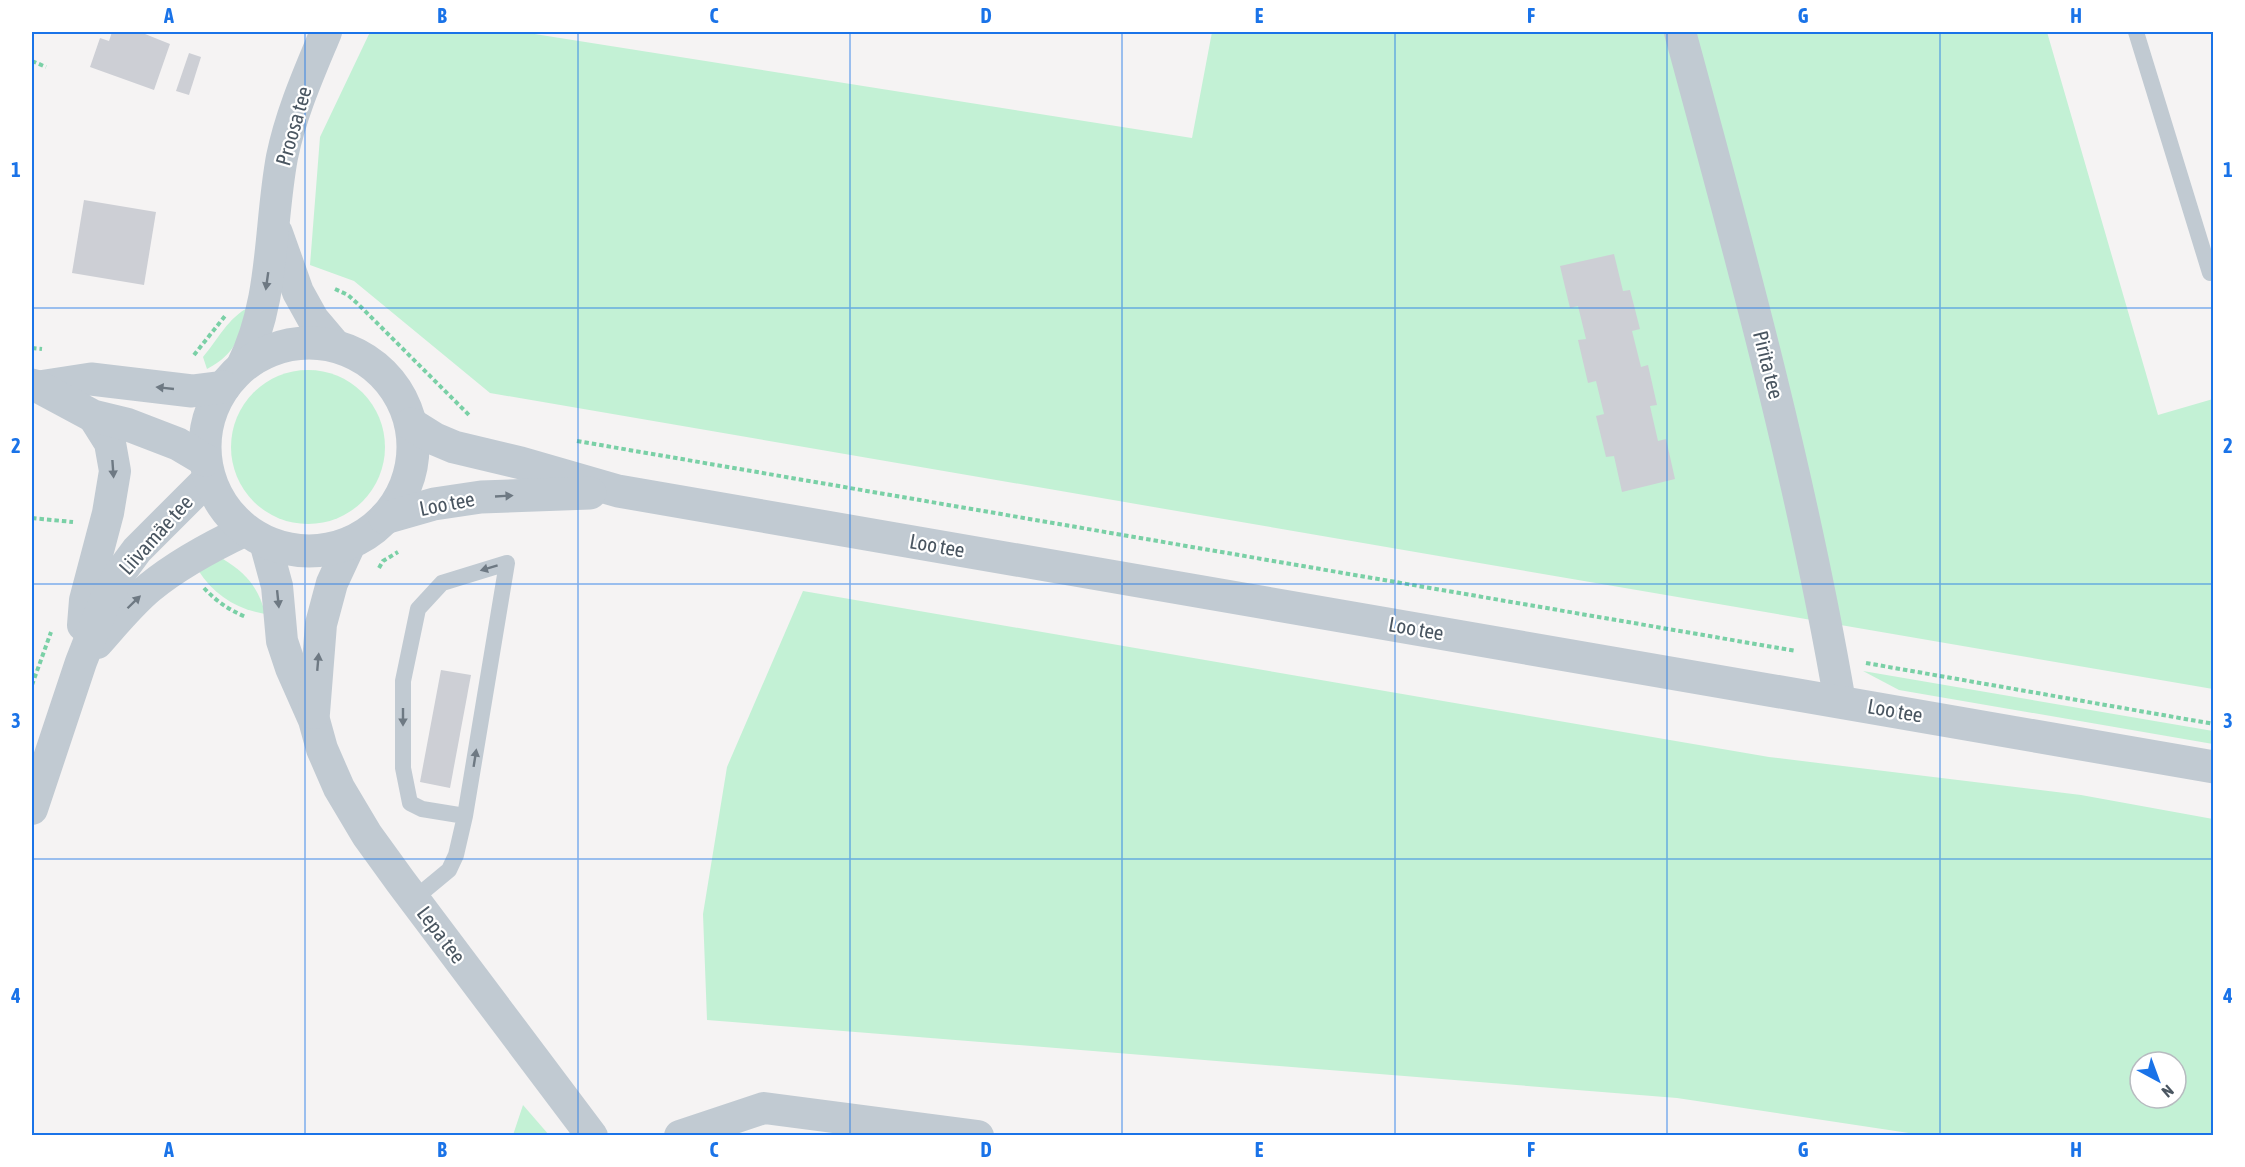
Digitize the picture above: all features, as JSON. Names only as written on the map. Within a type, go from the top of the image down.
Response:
[{"type":"street","name":"Proosa tee","points":[[233,377],[254,342],[260,323],[283,155],[293,114],[326,32]]},
{"type":"street","name":"Pirita tee","points":[[1680,32],[1774,388],[1814,557],[1840,702]]},
{"type":"street","name":"Proosa tee","points":[[274,223],[298,292],[313,319],[335,345]]},
{"type":"street","points":[[311,342],[335,345],[376,366],[392,383],[404,402],[411,424],[414,449],[410,474],[400,498],[385,518],[370,532],[330,549],[308,551],[286,549],[255,536],[230,515],[218,497],[207,469],[205,434],[212,410],[233,377],[263,353],[286,345],[311,342]]},
{"type":"street","points":[[35,386],[90,380],[192,391],[233,377]]},
{"type":"street","points":[[35,386],[93,416],[126,424],[178,444],[207,469]]},
{"type":"street","points":[[81,662],[85,600],[108,513],[115,471],[110,443],[93,416]]},
{"type":"street","name":"Loo tee","points":[[411,424],[435,439],[454,447],[521,463],[618,491],[2214,766]]},
{"type":"street","name":"Liivamäe tee","points":[[32,809],[81,662],[105,601],[120,573],[207,469]]},
{"type":"street","name":"Loo tee","points":[[385,518],[434,504],[482,497],[618,491]]},
{"type":"street","name":"Liivamäe tee","points":[[81,662],[120,616],[149,588],[212,546],[255,536]]},
{"type":"street","name":"Lepa tee","points":[[255,536],[277,586],[282,641],[339,788],[367,835],[592,1136]]},
{"type":"street","name":"Lepa tee","points":[[314,720],[321,624],[332,583],[351,542]]},
{"type":"street","points":[[680,1136],[764,1108],[978,1136]]},
{"type":"lane","points":[[2136,32],[2210,273]]},
{"type":"lane","points":[[414,899],[449,870],[456,855],[465,816],[507,563],[442,582],[418,609],[403,681],[403,768],[410,803],[422,809],[465,816]]},
{"type":"path","points":[[32,61],[46,67]]},
{"type":"path","points":[[324,289],[335,289],[348,295],[475,420]]},
{"type":"path","points":[[574,440],[2214,724]]},
{"type":"path","points":[[32,518],[81,522]]},
{"type":"path","points":[[376,571],[383,561],[399,551]]},
{"type":"path","points":[[199,583],[214,599],[231,611],[255,619]]},
{"type":"green space","points":[[370,32],[522,32],[1192,138],[1212,32],[2047,32],[2158,415],[2213,399],[2213,689],[490,393],[354,281],[310,265],[320,137]]},
{"type":"green space","points":[[249,307],[236,343],[225,357],[207,369],[203,357],[229,323]]},
{"type":"green space","points":[[308,370],[337,376],[351,383],[362,393],[372,404],[379,418],[385,447],[379,476],[372,490],[362,501],[351,511],[337,518],[308,524],[279,518],[265,511],[254,501],[244,490],[237,476],[231,447],[237,418],[244,404],[254,393],[265,383],[279,376]]},
{"type":"green space","points":[[223,559],[250,582],[259,596],[265,614],[245,609],[227,600],[211,587],[198,570]]},
{"type":"green space","points":[[803,591],[1769,757],[2081,795],[2213,819],[2213,1135],[1922,1135],[1677,1098],[707,1020],[703,914],[727,767]]},
{"type":"green space","points":[[1863,671],[2213,731],[2213,744],[1899,690]]},
{"type":"green space","points":[[523,1105],[549,1135],[513,1135]]},
{"type":"building","points":[[112,32],[140,32],[170,44],[154,90],[90,67],[100,38],[109,41]]},
{"type":"building","points":[[189,53],[201,57],[189,95],[176,91]]},
{"type":"building","points":[[84,200],[156,212],[144,285],[72,273]]},
{"type":"building","points":[[1614,254],[1623,291],[1630,290],[1640,329],[1632,331],[1641,367],[1648,365],[1657,405],[1650,406],[1658,441],[1666,439],[1675,479],[1622,492],[1614,456],[1606,457],[1596,416],[1604,414],[1596,381],[1588,383],[1578,340],[1586,339],[1578,306],[1570,308],[1560,266]]},
{"type":"building","points":[[441,670],[471,675],[450,788],[420,782]]}]
